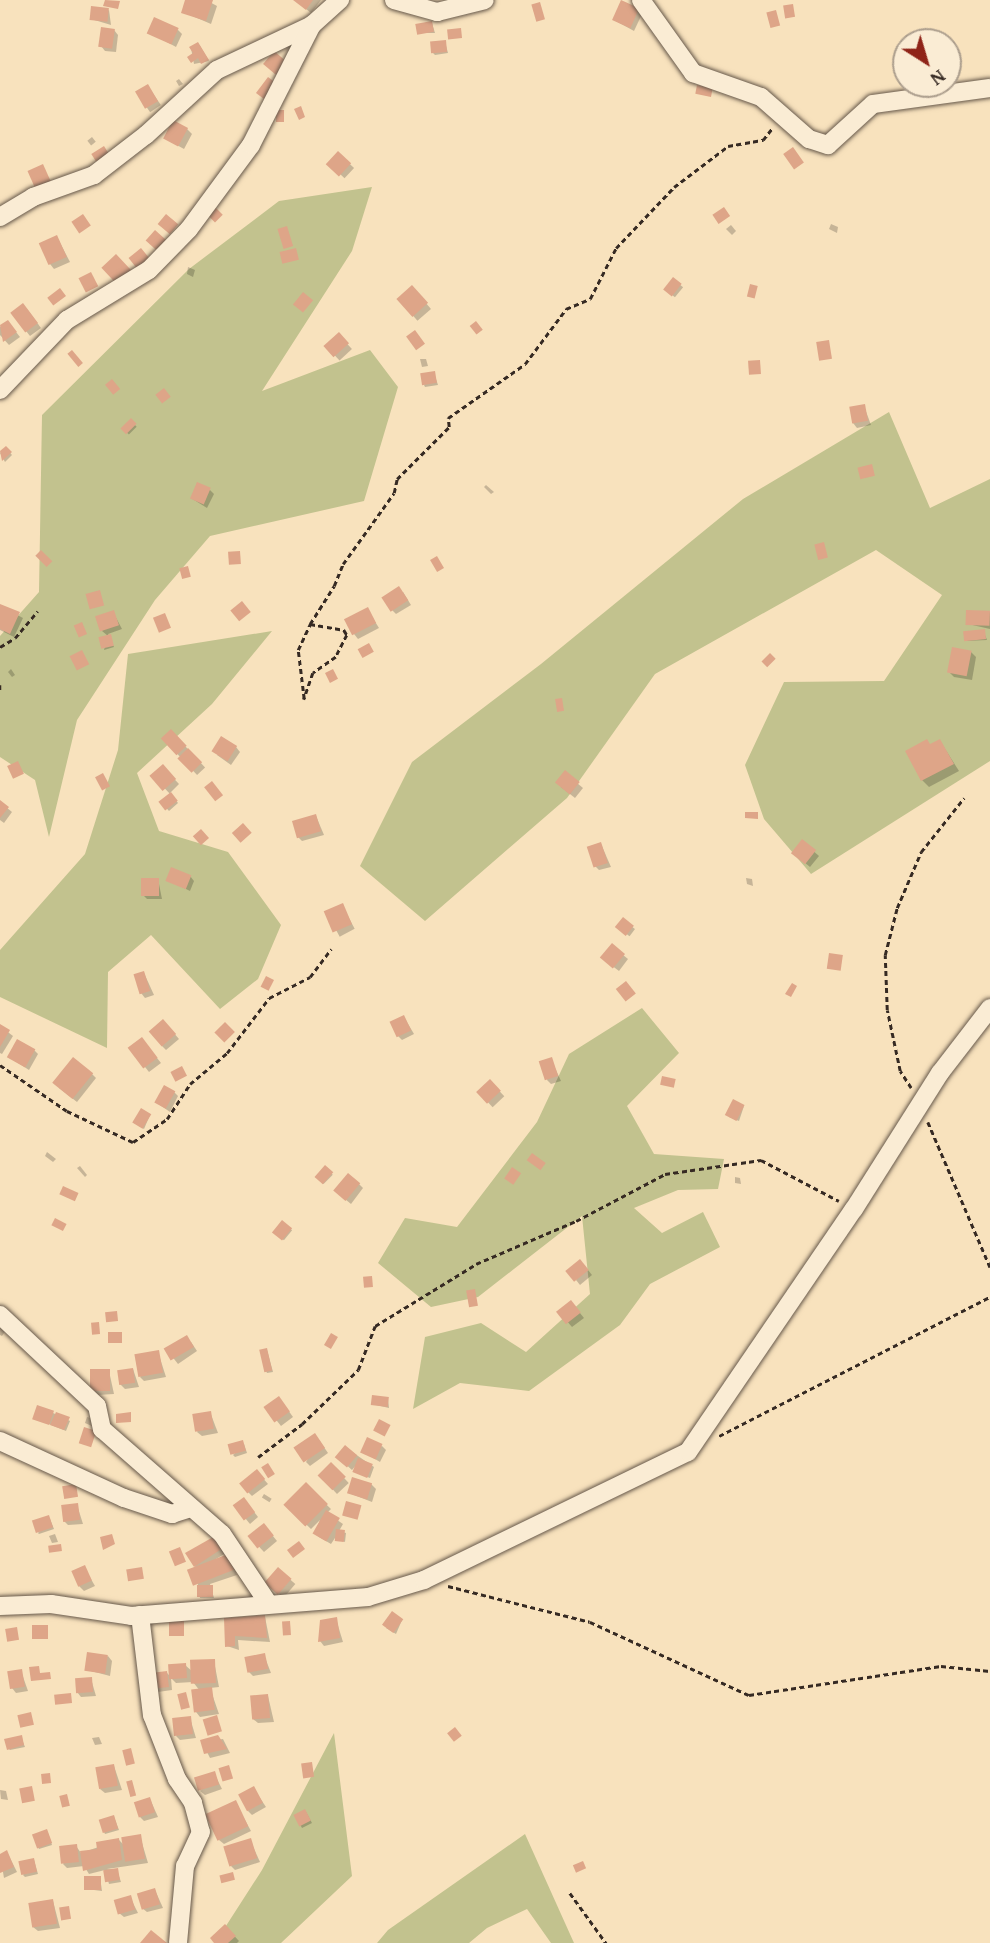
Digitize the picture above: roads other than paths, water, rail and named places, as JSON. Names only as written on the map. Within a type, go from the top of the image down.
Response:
[{"type":"street","points":[[0,217],[33,197],[94,175],[146,135],[217,70],[312,25],[340,0]]},
{"type":"street","points":[[394,0],[437,12],[485,0]]},
{"type":"street","points":[[641,0],[693,73],[761,97],[783,113],[809,139],[828,145],[873,104],[990,88]]},
{"type":"street","points":[[0,390],[67,320],[149,270],[189,229],[251,145],[312,25]]},
{"type":"street","points":[[0,1606],[51,1604],[140,1615],[368,1597],[424,1580],[688,1452],[854,1209],[920,1104],[990,1008]]},
{"type":"street","points":[[0,1315],[97,1406],[102,1429],[222,1534],[268,1603]]},
{"type":"street","points":[[0,1441],[124,1498],[172,1514],[190,1508]]},
{"type":"street","points":[[140,1615],[152,1715],[177,1779],[194,1803],[201,1832],[185,1866],[178,1943]]}]
